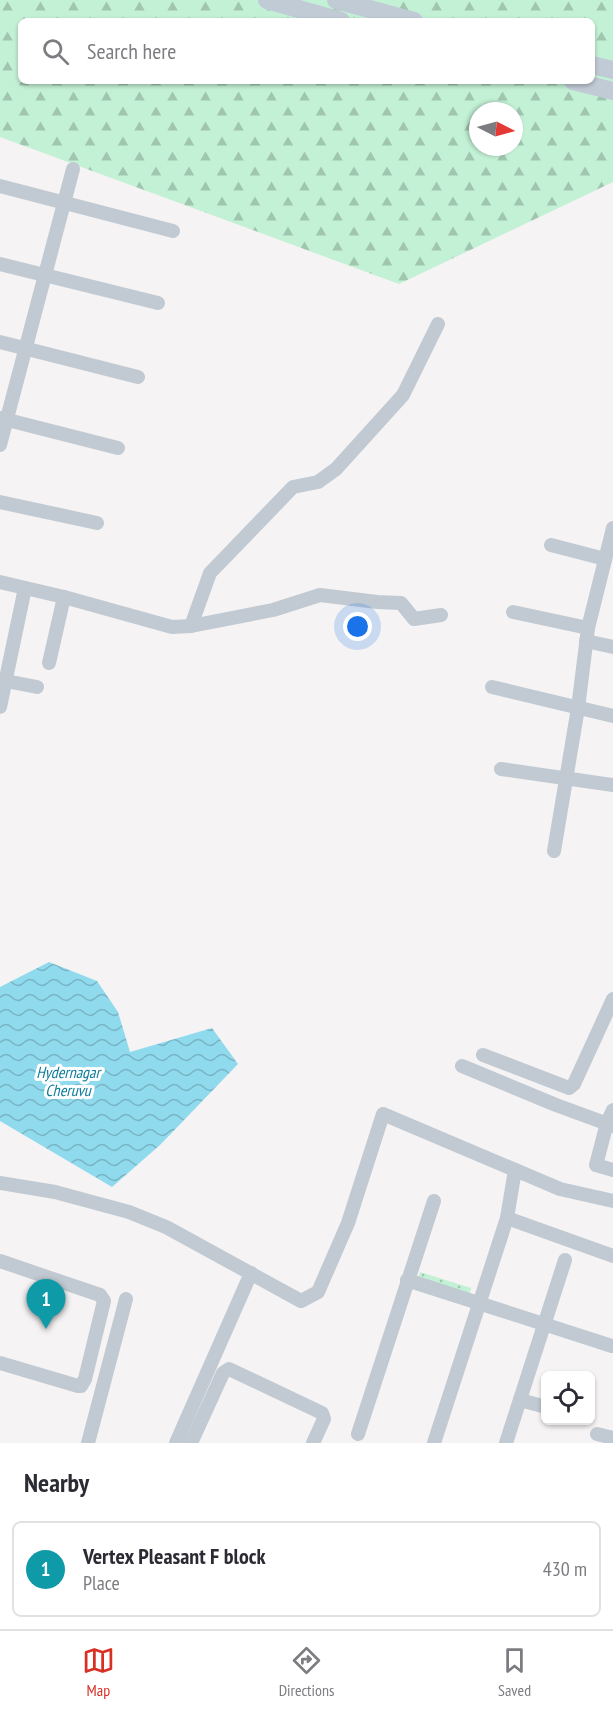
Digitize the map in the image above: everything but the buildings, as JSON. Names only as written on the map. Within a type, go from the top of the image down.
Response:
[{"type":"main road","points":[[267,0],[330,18]]},
{"type":"main road","points":[[336,0],[403,18]]},
{"type":"main road","points":[[595,66],[613,70]]},
{"type":"main road","points":[[585,84],[613,91]]},
{"type":"street","points":[[0,445],[3,419],[26,349],[73,169]]},
{"type":"street","points":[[0,186],[173,231]]},
{"type":"street","points":[[0,264],[158,303]]},
{"type":"street","points":[[191,626],[210,573],[293,487],[318,482],[336,470],[403,395],[438,324]]},
{"type":"street","points":[[0,342],[138,377]]},
{"type":"street","points":[[3,419],[118,448]]},
{"type":"street","points":[[0,502],[97,523]]},
{"type":"street","points":[[554,850],[578,708],[587,635],[613,528]]},
{"type":"street","points":[[551,545],[605,559]]},
{"type":"street","points":[[0,582],[172,627],[191,626],[273,610],[320,595],[401,603],[414,619],[441,615]]},
{"type":"street","points":[[0,707],[6,681],[7,643],[25,588]]},
{"type":"street","points":[[49,663],[64,597]]},
{"type":"street","points":[[513,612],[587,635],[613,647]]},
{"type":"street","points":[[6,681],[37,687]]},
{"type":"street","points":[[492,687],[613,716]]},
{"type":"street","points":[[501,769],[613,785]]},
{"type":"street","points":[[483,1055],[570,1088],[574,1084],[613,999]]},
{"type":"street","points":[[462,1066],[610,1125]]},
{"type":"street","points":[[613,1110],[596,1165],[613,1170]]},
{"type":"street","points":[[0,1183],[55,1192],[129,1212],[166,1227],[301,1300],[318,1292],[348,1222],[383,1114],[560,1189],[613,1202]]},
{"type":"street","points":[[434,1443],[507,1218],[515,1170]]},
{"type":"street","points":[[358,1434],[434,1201]]},
{"type":"street","points":[[507,1218],[613,1256]]},
{"type":"street","points":[[506,1443],[565,1260]]},
{"type":"street","points":[[0,1261],[100,1295],[104,1301],[85,1379],[81,1386],[0,1362]]},
{"type":"street","points":[[176,1443],[252,1273]]},
{"type":"street","points":[[407,1280],[612,1346]]},
{"type":"street","points":[[88,1443],[126,1299]]},
{"type":"street","points":[[191,1443],[226,1369],[322,1413],[324,1419],[313,1443]]},
{"type":"street","points":[[520,1400],[541,1406]]},
{"type":"street","points":[[597,1434],[613,1438]]},
{"type":"green space","points":[[0,0],[613,0],[613,182],[399,284],[0,137]]},
{"type":"green space","points":[[420,1272],[471,1288],[466,1306],[415,1290]]},
{"type":"water","name":"Hydernagar Cheruvu","points":[[49,962],[97,981],[118,1012],[130,1052],[212,1028],[238,1064],[160,1145],[112,1187],[0,1121],[0,987]]},
{"type":"place","name":"Vertex Pleasant F block","points":[[46,1329]]}]
